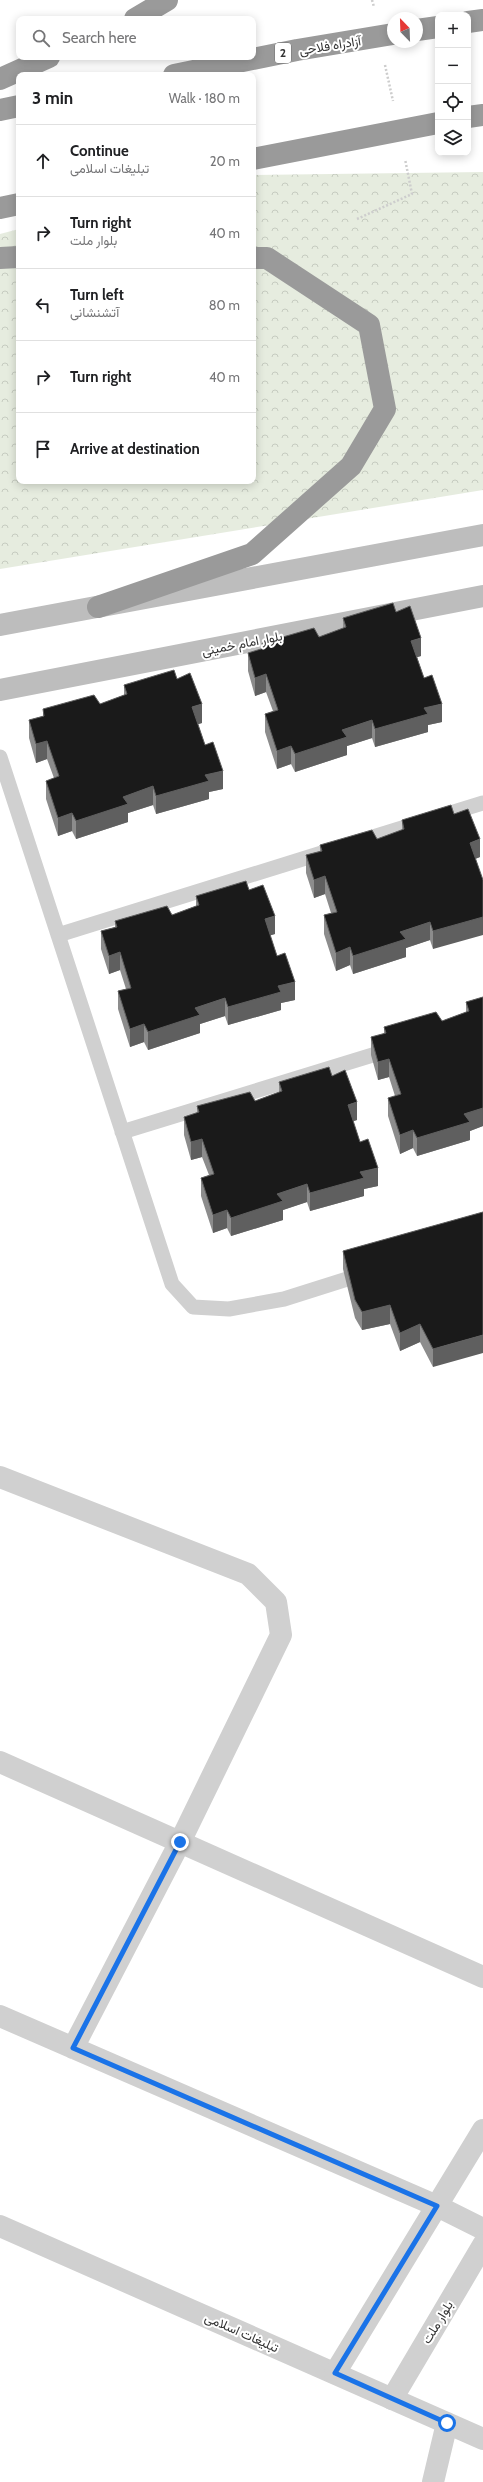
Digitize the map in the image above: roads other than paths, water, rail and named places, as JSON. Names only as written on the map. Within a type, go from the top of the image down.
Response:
[{"type":"highway","points":[[140,16],[167,0]]},
{"type":"highway","points":[[471,22],[483,20]]},
{"type":"highway","points":[[423,29],[435,27]]},
{"type":"highway","name":"آزادراه فلاحی","points":[[256,58],[387,35]]},
{"type":"highway","points":[[0,78],[42,60]]},
{"type":"highway","name":"آزادراه فلاحی","points":[[189,72],[248,60]]},
{"type":"highway","points":[[0,110],[16,107]]},
{"type":"highway","points":[[471,116],[483,114]]},
{"type":"highway","points":[[256,158],[435,124]]},
{"type":"highway","points":[[0,208],[16,205]]},
{"type":"highway","points":[[0,258],[16,257]]},
{"type":"highway","points":[[98,607],[252,554],[351,466],[385,409],[369,325],[267,258],[256,258]]},
{"type":"main road","points":[[0,625],[483,535]]},
{"type":"main road","name":"بلوار امام خمینی","points":[[0,690],[482,600]]},
{"type":"street","points":[[0,1477],[248,1574],[276,1602],[281,1635],[180,1842],[73,2048]]},
{"type":"street","points":[[0,1762],[483,1977]]},
{"type":"street","points":[[0,2016],[437,2206],[483,2229]]},
{"type":"street","points":[[335,2373],[483,2130]]},
{"type":"street","name":"تبلیغات اسلامی","points":[[0,2226],[483,2438]]},
{"type":"street","name":"بلوار ملت","points":[[392,2399],[483,2245]]},
{"type":"street","points":[[433,2482],[447,2423]]},
{"type":"lane","points":[[0,757],[172,1284],[193,1307],[229,1309],[284,1299],[380,1269]]},
{"type":"lane","points":[[58,935],[483,803]]},
{"type":"lane","points":[[122,1132],[400,1046]]}]
